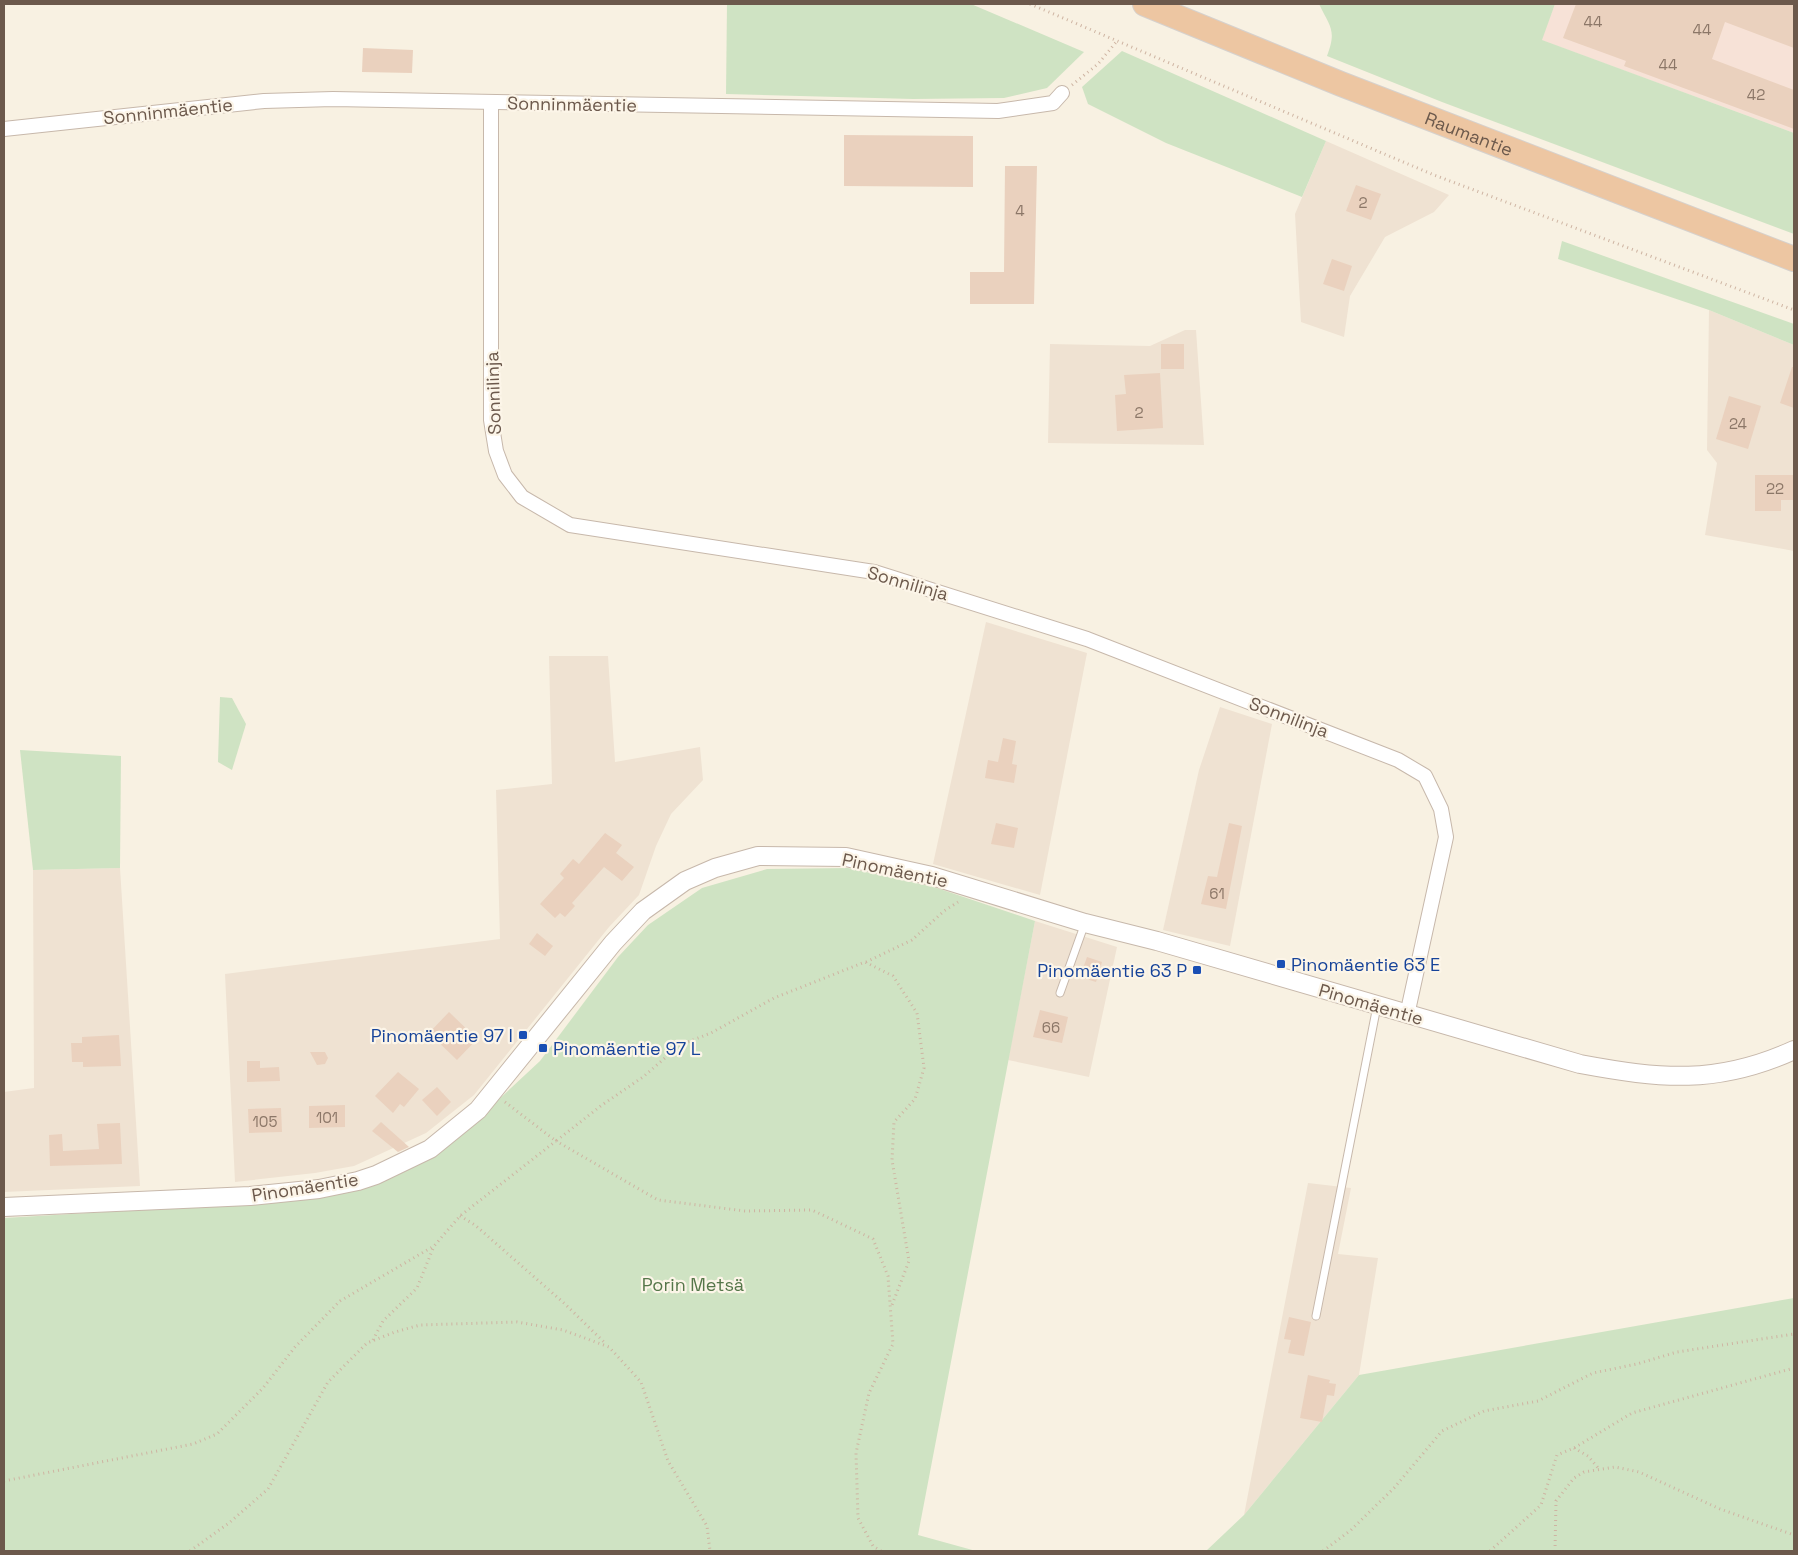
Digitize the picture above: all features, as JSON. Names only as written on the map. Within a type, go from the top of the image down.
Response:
[{"type":"highway","name":"Raumantie","points":[[1145,4],[1350,88],[1794,259]]},
{"type":"street","name":"Sonninmäentie","points":[[4,129],[264,101],[333,99],[998,111],[1053,103],[1062,93]]},
{"type":"street","name":"Sonnilinja","points":[[491,103],[492,420],[496,451],[505,475],[522,497],[570,525],[874,572],[1087,639],[1398,760],[1425,776],[1441,809],[1446,837],[1407,1015]]},
{"type":"street","name":"Pinomäentie","points":[[4,1207],[250,1196],[320,1189],[358,1181],[430,1149],[478,1110],[607,950],[643,911],[685,881],[715,868],[758,856],[846,857],[977,889],[1085,923],[1157,941],[1580,1064],[1628,1073],[1675,1077],[1712,1076],[1755,1065],[1794,1050]]},
{"type":"lane","points":[[1060,993],[1085,923]]},
{"type":"lane","points":[[1316,1316],[1377,1006]]},
{"type":"path","points":[[1030,4],[1434,175],[1794,310]]},
{"type":"path","points":[[1062,93],[1098,64],[1117,41]]},
{"type":"path","points":[[4,1481],[193,1444],[217,1434],[263,1388],[295,1347],[340,1301],[434,1246],[460,1216],[602,1105],[643,1077],[680,1045],[711,1033],[774,998],[865,962],[912,940],[944,911],[977,889]]},
{"type":"path","points":[[865,962],[893,976],[917,1013],[924,1068],[915,1099],[894,1122],[892,1160],[909,1261],[892,1305]]},
{"type":"path","points":[[492,1092],[556,1141],[658,1200],[745,1211],[812,1210],[873,1239],[888,1276],[892,1305],[893,1344],[869,1393],[856,1453],[858,1518],[873,1546],[881,1551]]},
{"type":"path","points":[[460,1216],[474,1225],[565,1304],[641,1382],[668,1461],[707,1526],[710,1551]]},
{"type":"path","points":[[373,1341],[383,1321],[417,1288],[434,1246]]},
{"type":"path","points":[[190,1551],[230,1523],[268,1489],[328,1382],[367,1343],[420,1325],[517,1322],[563,1330],[608,1346]]},
{"type":"path","points":[[1323,1551],[1351,1530],[1394,1488],[1442,1431],[1484,1411],[1538,1401],[1593,1373],[1637,1364],[1677,1352],[1794,1334]]},
{"type":"path","points":[[1490,1551],[1541,1506],[1557,1455],[1574,1448],[1632,1413],[1794,1368]]},
{"type":"path","points":[[1574,1448],[1588,1456],[1599,1469]]},
{"type":"path","points":[[1555,1551],[1556,1501],[1574,1478],[1599,1469],[1616,1467],[1639,1472],[1720,1509],[1794,1535]]},
{"type":"shaded area","points":[[1555,4],[1794,4],[1794,133],[1541,40]]},
{"type":"shaded area","points":[[1326,141],[1449,195],[1434,212],[1385,237],[1350,296],[1344,337],[1301,322],[1295,214]]},
{"type":"shaded area","points":[[1709,310],[1794,345],[1794,551],[1705,535],[1717,463],[1707,450]]},
{"type":"shaded area","points":[[1185,330],[1196,330],[1204,445],[1048,443],[1050,344],[1150,346]]},
{"type":"shaded area","points":[[986,622],[1087,653],[1040,895],[933,864]]},
{"type":"shaded area","points":[[549,656],[608,656],[615,762],[700,747],[703,780],[671,814],[656,846],[639,895],[609,927],[474,1095],[426,1133],[354,1166],[315,1173],[235,1182],[225,974],[500,939],[496,790],[552,784]]},
{"type":"shaded area","points":[[1220,707],[1272,724],[1230,946],[1163,930],[1199,770]]},
{"type":"shaded area","points":[[120,868],[140,1186],[4,1192],[4,1092],[34,1088],[33,870]]},
{"type":"shaded area","points":[[1035,921],[1117,947],[1089,1077],[1008,1060]]},
{"type":"shaded area","points":[[1308,1183],[1351,1188],[1338,1254],[1378,1258],[1359,1375],[1244,1515]]},
{"type":"green space","points":[[727,4],[971,4],[1084,52],[1047,88],[1004,98],[913,99],[726,94]]},
{"type":"green space","points":[[1319,4],[1555,4],[1542,40],[1794,133],[1794,234],[1442,102],[1327,56],[1332,34]]},
{"type":"green space","points":[[1122,51],[1326,141],[1302,197],[1166,143],[1088,104],[1082,87]]},
{"type":"green space","points":[[1562,241],[1794,324],[1794,345],[1709,310],[1558,259]]},
{"type":"green space","points":[[220,697],[232,698],[246,724],[232,770],[218,762]]},
{"type":"green space","points":[[20,750],[121,756],[120,868],[33,870]]},
{"type":"green space","name":"Porin Metsä","points":[[848,868],[934,887],[1035,921],[918,1535],[976,1551],[4,1551],[4,1218],[288,1201],[334,1195],[378,1183],[481,1116],[540,1061],[618,957],[648,925],[702,888],[767,869]]},
{"type":"green space","points":[[1794,1298],[1794,1551],[1206,1551],[1244,1515],[1359,1375]]},
{"type":"building","points":[[1576,4],[1794,4],[1794,48],[1725,22],[1712,59],[1794,90],[1794,129],[1624,66],[1626,61],[1563,38]]},
{"type":"building","points":[[363,48],[413,50],[412,73],[362,72]]},
{"type":"building","points":[[844,135],[973,136],[973,187],[844,186]]},
{"type":"building","points":[[1005,166],[1037,166],[1034,304],[970,304],[970,272],[1004,272]]},
{"type":"building","points":[[1356,185],[1381,194],[1371,220],[1346,211]]},
{"type":"building","points":[[1332,259],[1352,266],[1344,291],[1323,284]]},
{"type":"building","points":[[1161,344],[1184,344],[1184,369],[1161,369]]},
{"type":"building","points":[[1792,367],[1794,367],[1794,408],[1780,403]]},
{"type":"building","points":[[1160,373],[1163,428],[1117,431],[1115,395],[1126,394],[1124,375]]},
{"type":"building","points":[[1729,396],[1761,406],[1748,449],[1716,439]]},
{"type":"building","points":[[1755,475],[1794,475],[1794,500],[1781,500],[1781,511],[1755,511]]},
{"type":"building","points":[[1003,738],[1016,741],[1012,764],[1017,765],[1014,783],[985,778],[988,760],[998,762]]},
{"type":"building","points":[[996,823],[1018,828],[1014,848],[991,844]]},
{"type":"building","points":[[1229,823],[1242,826],[1226,909],[1201,904],[1208,876],[1217,877]]},
{"type":"building","points":[[605,833],[622,845],[616,853],[634,867],[622,881],[604,867],[572,903],[575,906],[565,917],[560,913],[555,918],[540,904],[564,878],[560,874],[573,859],[579,864]]},
{"type":"building","points":[[537,933],[553,946],[545,956],[529,944]]},
{"type":"building","points":[[1087,957],[1102,962],[1096,982],[1080,977]]},
{"type":"building","points":[[1040,1010],[1068,1017],[1062,1043],[1033,1037]]},
{"type":"building","points":[[449,1012],[477,1039],[457,1060],[429,1033]]},
{"type":"building","points":[[119,1035],[121,1066],[83,1067],[83,1062],[72,1062],[71,1043],[82,1043],[82,1037]]},
{"type":"building","points":[[310,1052],[325,1052],[328,1058],[325,1064],[317,1065]]},
{"type":"building","points":[[247,1061],[260,1061],[260,1068],[279,1067],[280,1081],[247,1082]]},
{"type":"building","points":[[398,1072],[419,1089],[404,1107],[400,1104],[393,1113],[375,1096]]},
{"type":"building","points":[[437,1087],[451,1102],[437,1116],[422,1100]]},
{"type":"building","points":[[345,1105],[345,1127],[309,1128],[309,1106]]},
{"type":"building","points":[[281,1108],[282,1132],[249,1133],[248,1109]]},
{"type":"building","points":[[381,1122],[409,1147],[398,1152],[372,1131]]},
{"type":"building","points":[[120,1123],[122,1164],[50,1166],[49,1135],[62,1134],[63,1151],[99,1149],[97,1124]]},
{"type":"building","points":[[1289,1317],[1311,1322],[1304,1356],[1288,1353],[1291,1340],[1284,1339]]},
{"type":"building","points":[[1308,1375],[1330,1380],[1329,1383],[1336,1384],[1334,1396],[1327,1395],[1322,1422],[1300,1418]]},
{"type":"place","name":"Pinomäentie 63 E","points":[[1281,964]]},
{"type":"place","name":"Pinomäentie 63 P","points":[[1197,970]]},
{"type":"place","name":"Pinomäentie 97 I","points":[[523,1035]]},
{"type":"place","name":"Pinomäentie 97 L","points":[[543,1048]]}]
